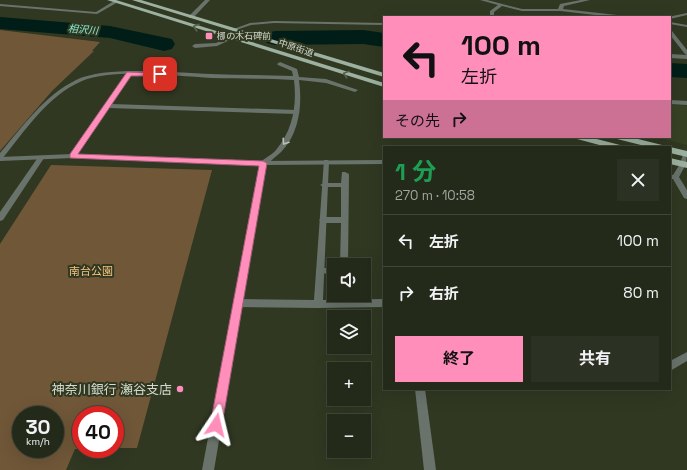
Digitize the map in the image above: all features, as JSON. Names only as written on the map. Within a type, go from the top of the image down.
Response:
[{"type":"main road","name":"中原街道","points":[[138,0],[383,75]]},
{"type":"main road","name":"中原街道","points":[[113,1],[383,85]]},
{"type":"main road","points":[[584,138],[614,146]]},
{"type":"main road","points":[[624,138],[655,146]]},
{"type":"main road","points":[[671,150],[686,154]]},
{"type":"main road","points":[[671,161],[685,165]]},
{"type":"street","points":[[191,17],[208,0]]},
{"type":"street","points":[[482,0],[522,10],[560,10],[608,16]]},
{"type":"street","points":[[560,10],[562,5],[588,0]]},
{"type":"street","points":[[0,5],[97,13],[113,1]]},
{"type":"street","points":[[492,16],[492,11],[501,5]]},
{"type":"street","points":[[671,18],[687,14]]},
{"type":"street","points":[[234,30],[250,24],[274,22],[383,24]]},
{"type":"street","points":[[671,23],[687,26]]},
{"type":"street","points":[[671,33],[687,53]]},
{"type":"street","points":[[194,46],[217,44],[230,38]]},
{"type":"street","points":[[671,56],[687,57]]},
{"type":"street","points":[[208,470],[263,163],[278,152],[291,133],[297,112],[298,91],[294,70],[280,64]]},
{"type":"street","points":[[73,156],[130,74]]},
{"type":"street","points":[[0,158],[54,96],[64,88],[82,79],[101,75],[130,74],[295,79],[327,82],[355,90]]},
{"type":"street","points":[[671,102],[687,104]]},
{"type":"street","points":[[107,106],[297,112]]},
{"type":"street","points":[[686,154],[685,165],[673,177],[687,196]]},
{"type":"street","points":[[0,158],[73,156],[263,163],[383,162]]},
{"type":"street","points":[[0,218],[41,158]]},
{"type":"street","points":[[318,304],[326,162]]},
{"type":"street","points":[[344,258],[345,174]]},
{"type":"street","points":[[324,185],[345,185]]},
{"type":"street","points":[[323,220],[344,220]]},
{"type":"street","points":[[320,271],[327,271]]},
{"type":"street","points":[[238,303],[383,304]]},
{"type":"street","points":[[671,365],[687,356]]},
{"type":"street","points":[[420,390],[430,470]]},
{"type":"shaded area","points":[[671,104],[687,106],[687,145],[660,138],[671,138]]},
{"type":"green space","points":[[0,30],[100,42],[92,51],[94,51],[52,91],[0,151]]},
{"type":"green space","name":"南台公園","points":[[51,165],[212,170],[137,448],[124,448],[124,406],[72,406],[72,456],[66,470],[0,470],[0,244]]},
{"type":"waterway","name":"相沢川","points":[[0,23],[110,32],[164,44]]},
{"type":"waterway","name":"相沢川","points":[[275,38],[363,37],[383,40]]},
{"type":"waterway","name":"相沢川","points":[[671,70],[687,71]]},
{"type":"place","name":"梛の木石碑前","points":[[209,36]]},
{"type":"place","name":"神奈川銀行 瀬谷支店","points":[[180,389]]},
{"type":"route","points":[[160,74],[130,74],[73,156],[139,157],[263,163],[216,425]]}]
